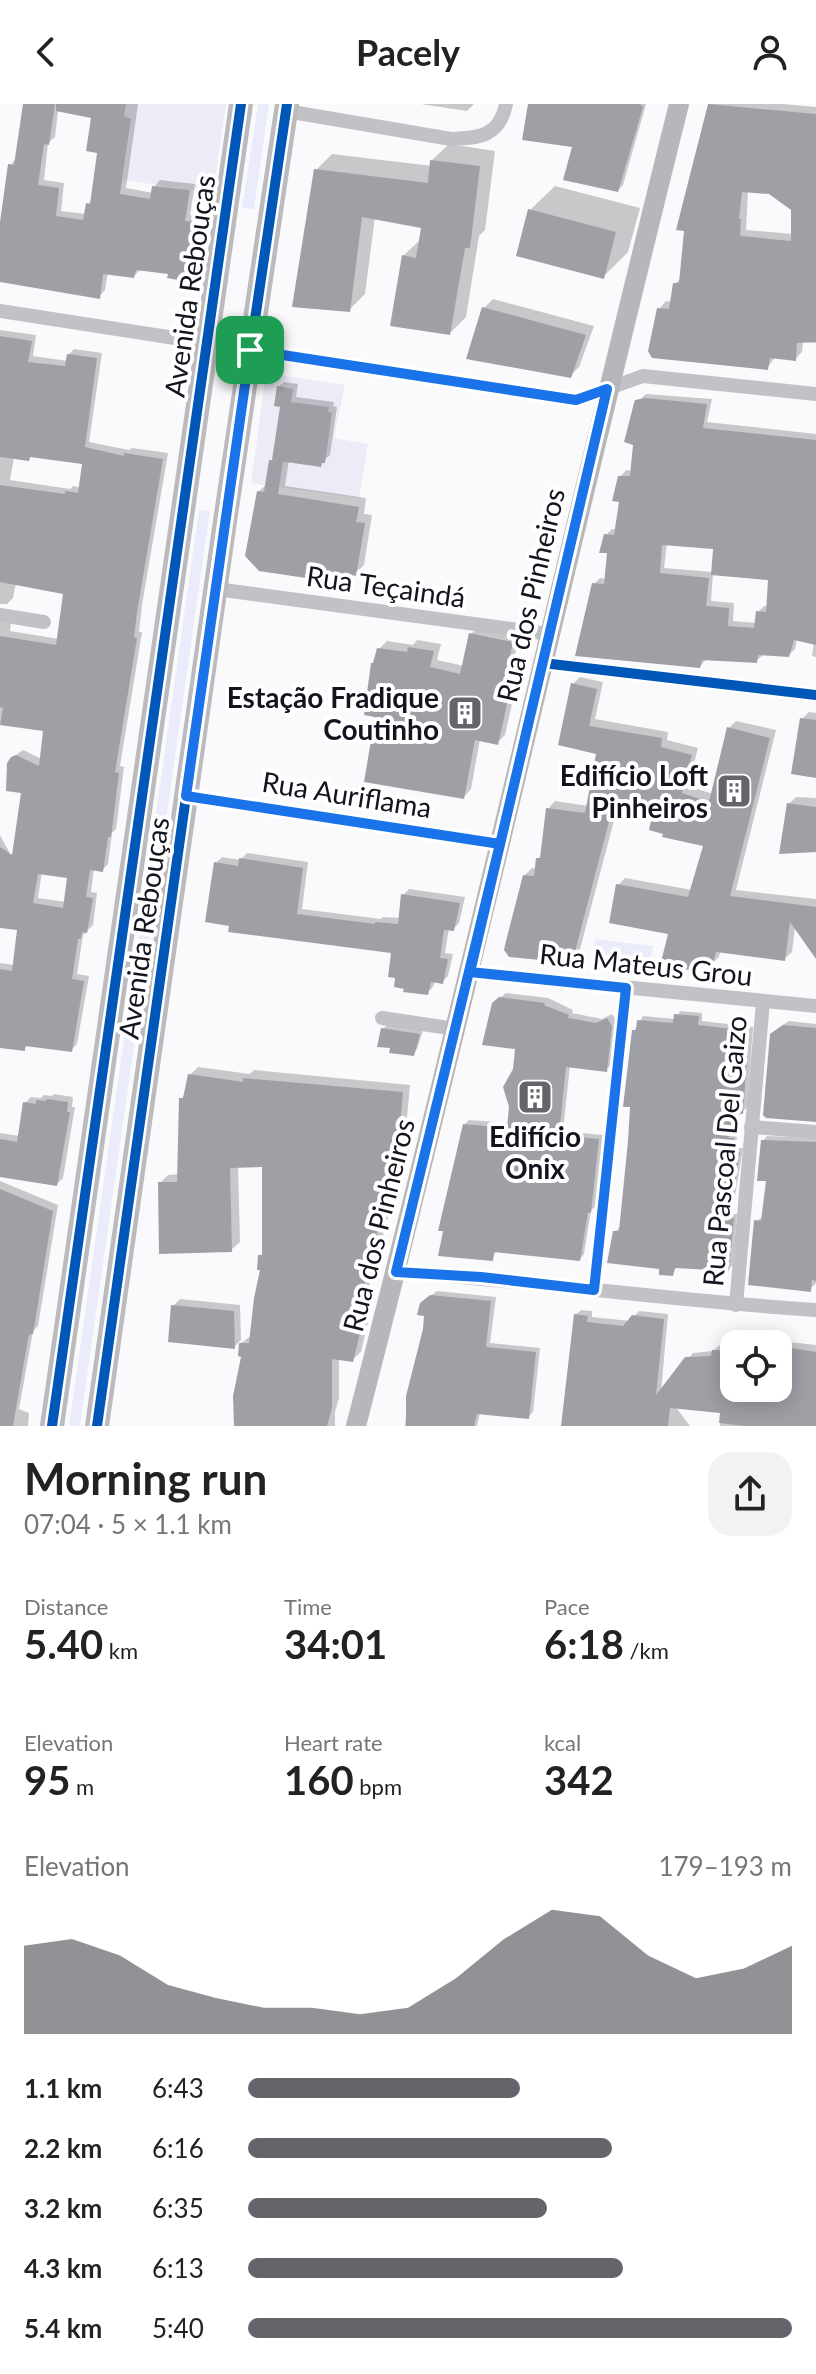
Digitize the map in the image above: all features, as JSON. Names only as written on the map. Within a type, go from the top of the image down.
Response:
[{"type":"main road","name":"Avenida Rebouças","points":[[52,1426],[241,104]]},
{"type":"main road","name":"Rua dos Pinheiros","points":[[356,1426],[470,972],[607,389],[679,104]]},
{"type":"main road","name":"Avenida Rebouças","points":[[97,1426],[286,108]]},
{"type":"street","points":[[286,108],[465,139],[489,134],[498,127],[506,104]]},
{"type":"street","points":[[0,311],[576,400],[643,376],[816,394]]},
{"type":"street","name":"Rua Teçaindá","points":[[216,589],[549,634]]},
{"type":"street","points":[[0,615],[44,622]]},
{"type":"street","points":[[543,663],[816,695]]},
{"type":"street","name":"Rua Auriflama","points":[[186,796],[500,844]]},
{"type":"street","name":"Rua Mateus Grou","points":[[470,972],[816,1006]]},
{"type":"street","points":[[594,1290],[626,988]]},
{"type":"street","name":"Rua Pascoal Del Gaizo","points":[[736,1305],[763,1002]]},
{"type":"street","points":[[382,1018],[456,1029]]},
{"type":"street","points":[[751,1127],[816,1132]]},
{"type":"street","points":[[396,1272],[481,1277],[736,1305],[816,1310]]},
{"type":"shaded area","points":[[126,104],[226,104],[213,193],[123,180],[131,120],[124,116]]},
{"type":"shaded area","points":[[258,104],[269,104],[254,209],[242,208]]},
{"type":"shaded area","points":[[266,373],[345,385],[334,438],[368,444],[359,498],[251,483]]},
{"type":"shaded area","points":[[199,510],[210,511],[80,1426],[69,1426]]},
{"type":"shaded area","points":[[596,939],[653,946],[649,970],[591,965]]},
{"type":"building","points":[[23,104],[55,104],[49,145],[44,144],[38,185],[59,188],[56,216],[83,220],[86,203],[90,204],[97,153],[86,151],[91,118],[56,111],[56,104],[126,104],[124,116],[131,119],[120,194],[150,199],[152,186],[190,190],[185,221],[198,222],[195,249],[189,248],[184,281],[167,278],[168,274],[136,270],[134,278],[103,274],[100,299],[0,282],[0,222],[8,164],[14,165]]},
{"type":"building","points":[[528,104],[640,104],[643,107],[618,192],[563,180],[572,147],[522,140]]},
{"type":"building","points":[[708,104],[816,114],[816,342],[797,343],[796,361],[770,358],[768,370],[652,358],[648,351],[657,308],[669,309],[673,283],[679,283],[684,231],[676,230]],"holes":[[[742,192],[769,194],[791,210],[791,241],[740,236]]]},
{"type":"building","points":[[430,160],[480,166],[470,248],[465,248],[450,335],[390,326],[402,255],[416,258],[421,228],[362,217],[350,312],[292,307],[314,169],[428,183]]},
{"type":"building","points":[[528,209],[616,232],[604,279],[516,256]]},
{"type":"building","points":[[482,307],[586,335],[571,378],[466,359]]},
{"type":"building","points":[[0,336],[32,341],[28,362],[65,366],[67,354],[97,358],[85,447],[124,456],[124,453],[163,459],[137,612],[134,637],[137,638],[115,772],[119,773],[111,837],[108,837],[103,872],[90,870],[86,897],[93,898],[87,933],[82,932],[81,939],[78,939],[72,979],[84,981],[72,1052],[25,1046],[25,1051],[0,1048],[0,969],[12,971],[17,930],[0,928],[0,847],[12,855],[21,793],[6,791],[7,763],[16,755],[39,766],[43,731],[0,725],[3,708],[0,707],[0,636],[56,645],[63,594],[0,582],[0,485],[78,493],[82,464],[30,457],[29,461],[0,457]],"holes":[[[38,874],[67,878],[63,908],[33,903]]]},
{"type":"building","points":[[277,386],[293,389],[291,402],[329,407],[328,412],[332,412],[325,463],[321,467],[272,460],[280,407],[274,406]]},
{"type":"building","points":[[645,398],[707,404],[703,428],[816,440],[816,645],[794,640],[789,657],[758,655],[757,663],[702,660],[700,668],[575,656],[592,583],[604,584],[607,553],[599,553],[604,534],[614,535],[619,502],[612,501],[618,476],[630,476],[633,445],[624,442],[635,400]],"holes":[[[662,545],[713,549],[711,575],[768,580],[766,612],[756,611],[754,628],[728,626],[729,608],[706,606],[709,578],[660,573]]]},
{"type":"building","points":[[269,460],[283,461],[278,494],[359,507],[356,522],[365,523],[356,576],[348,574],[346,584],[259,571],[245,556],[257,491],[264,492]]},
{"type":"building","points":[[469,633],[513,642],[504,683],[511,685],[498,745],[475,740],[464,799],[364,782],[375,717],[364,715],[371,663],[377,648],[407,652],[408,647],[434,651],[430,667],[460,674]]},
{"type":"building","points":[[571,683],[597,689],[589,726],[662,738],[661,747],[692,755],[682,793],[709,802],[727,727],[770,738],[730,896],[816,907],[816,959],[790,922],[785,961],[716,952],[712,967],[693,962],[690,970],[660,966],[668,934],[609,923],[616,884],[688,897],[703,846],[662,837],[663,834],[649,830],[652,817],[612,810],[572,963],[509,957],[504,950],[505,945],[523,875],[534,876],[536,858],[540,858],[546,808],[585,813],[596,754],[558,745]]},
{"type":"building","points":[[800,718],[816,720],[816,778],[791,774]]},
{"type":"building","points":[[787,803],[816,807],[816,852],[779,854]]},
{"type":"building","points":[[239,858],[303,868],[297,914],[398,924],[401,894],[460,903],[454,931],[444,930],[440,958],[448,959],[443,984],[431,982],[428,995],[403,992],[404,989],[394,987],[395,978],[388,977],[391,953],[228,932],[229,926],[205,922],[214,862],[238,866]]},
{"type":"building","points":[[499,997],[545,1003],[569,1015],[568,1018],[596,1023],[607,1018],[612,1026],[607,1072],[566,1067],[559,1135],[599,1139],[591,1213],[588,1212],[580,1261],[494,1252],[493,1261],[438,1256],[443,1231],[438,1231],[463,1124],[507,1128],[509,1107],[503,1087],[513,1069],[515,1049],[482,1045],[492,1003]]},
{"type":"building","points":[[674,1014],[699,1016],[698,1025],[749,1031],[743,1114],[736,1113],[735,1128],[728,1138],[734,1138],[732,1151],[740,1152],[731,1208],[731,1218],[734,1218],[729,1271],[675,1268],[673,1276],[659,1275],[659,1269],[607,1263],[613,1231],[619,1231],[630,1107],[623,1107],[632,1030],[636,1030],[637,1020],[673,1023]]},
{"type":"building","points":[[783,1025],[816,1028],[816,1122],[766,1118],[763,1115],[770,1034]]},
{"type":"building","points":[[381,1028],[420,1034],[414,1056],[389,1053],[390,1048],[377,1047]]},
{"type":"building","points":[[188,1074],[243,1082],[243,1078],[403,1092],[399,1136],[407,1136],[387,1220],[378,1219],[375,1262],[369,1262],[362,1295],[369,1296],[353,1362],[332,1359],[332,1408],[327,1426],[234,1426],[233,1396],[241,1357],[238,1356],[239,1343],[249,1343],[260,1270],[257,1270],[258,1255],[262,1255],[262,1167],[230,1168],[232,1252],[159,1254],[158,1182],[177,1182],[179,1098],[183,1098]]},
{"type":"building","points":[[36,1100],[68,1102],[67,1112],[70,1112],[57,1186],[0,1177],[0,1139],[17,1142],[23,1102],[36,1104]]},
{"type":"building","points":[[761,1140],[816,1142],[816,1281],[812,1280],[811,1292],[748,1285],[754,1220],[761,1221],[766,1181],[757,1181]]},
{"type":"building","points":[[0,1189],[53,1211],[33,1334],[28,1339],[13,1426],[0,1426]]},
{"type":"building","points":[[430,1295],[491,1301],[486,1347],[536,1352],[529,1419],[477,1414],[474,1426],[406,1426],[406,1396],[423,1329],[424,1316],[417,1315],[420,1303]]},
{"type":"building","points":[[171,1305],[234,1311],[235,1349],[168,1342]]},
{"type":"building","points":[[574,1314],[588,1316],[587,1322],[623,1326],[632,1315],[664,1319],[656,1395],[685,1357],[711,1356],[712,1350],[720,1350],[720,1402],[792,1402],[792,1348],[816,1352],[816,1426],[719,1423],[720,1413],[670,1408],[668,1426],[561,1426]]},
{"type":"cycle path","points":[[52,1426],[241,104]]},
{"type":"cycle path","points":[[97,1426],[287,104]]},
{"type":"cycle path","points":[[543,663],[816,695]]},
{"type":"place","name":"Estação Fradique Coutinho","points":[[465,713]]},
{"type":"place","name":"Edifício Loft Pinheiros","points":[[734,791]]},
{"type":"place","name":"Edifício Onix","points":[[535,1097]]},
{"type":"route","points":[[250,350],[576,400],[607,389],[470,972],[626,988],[594,1290],[481,1277],[396,1272],[500,844],[186,796],[250,350]]}]
